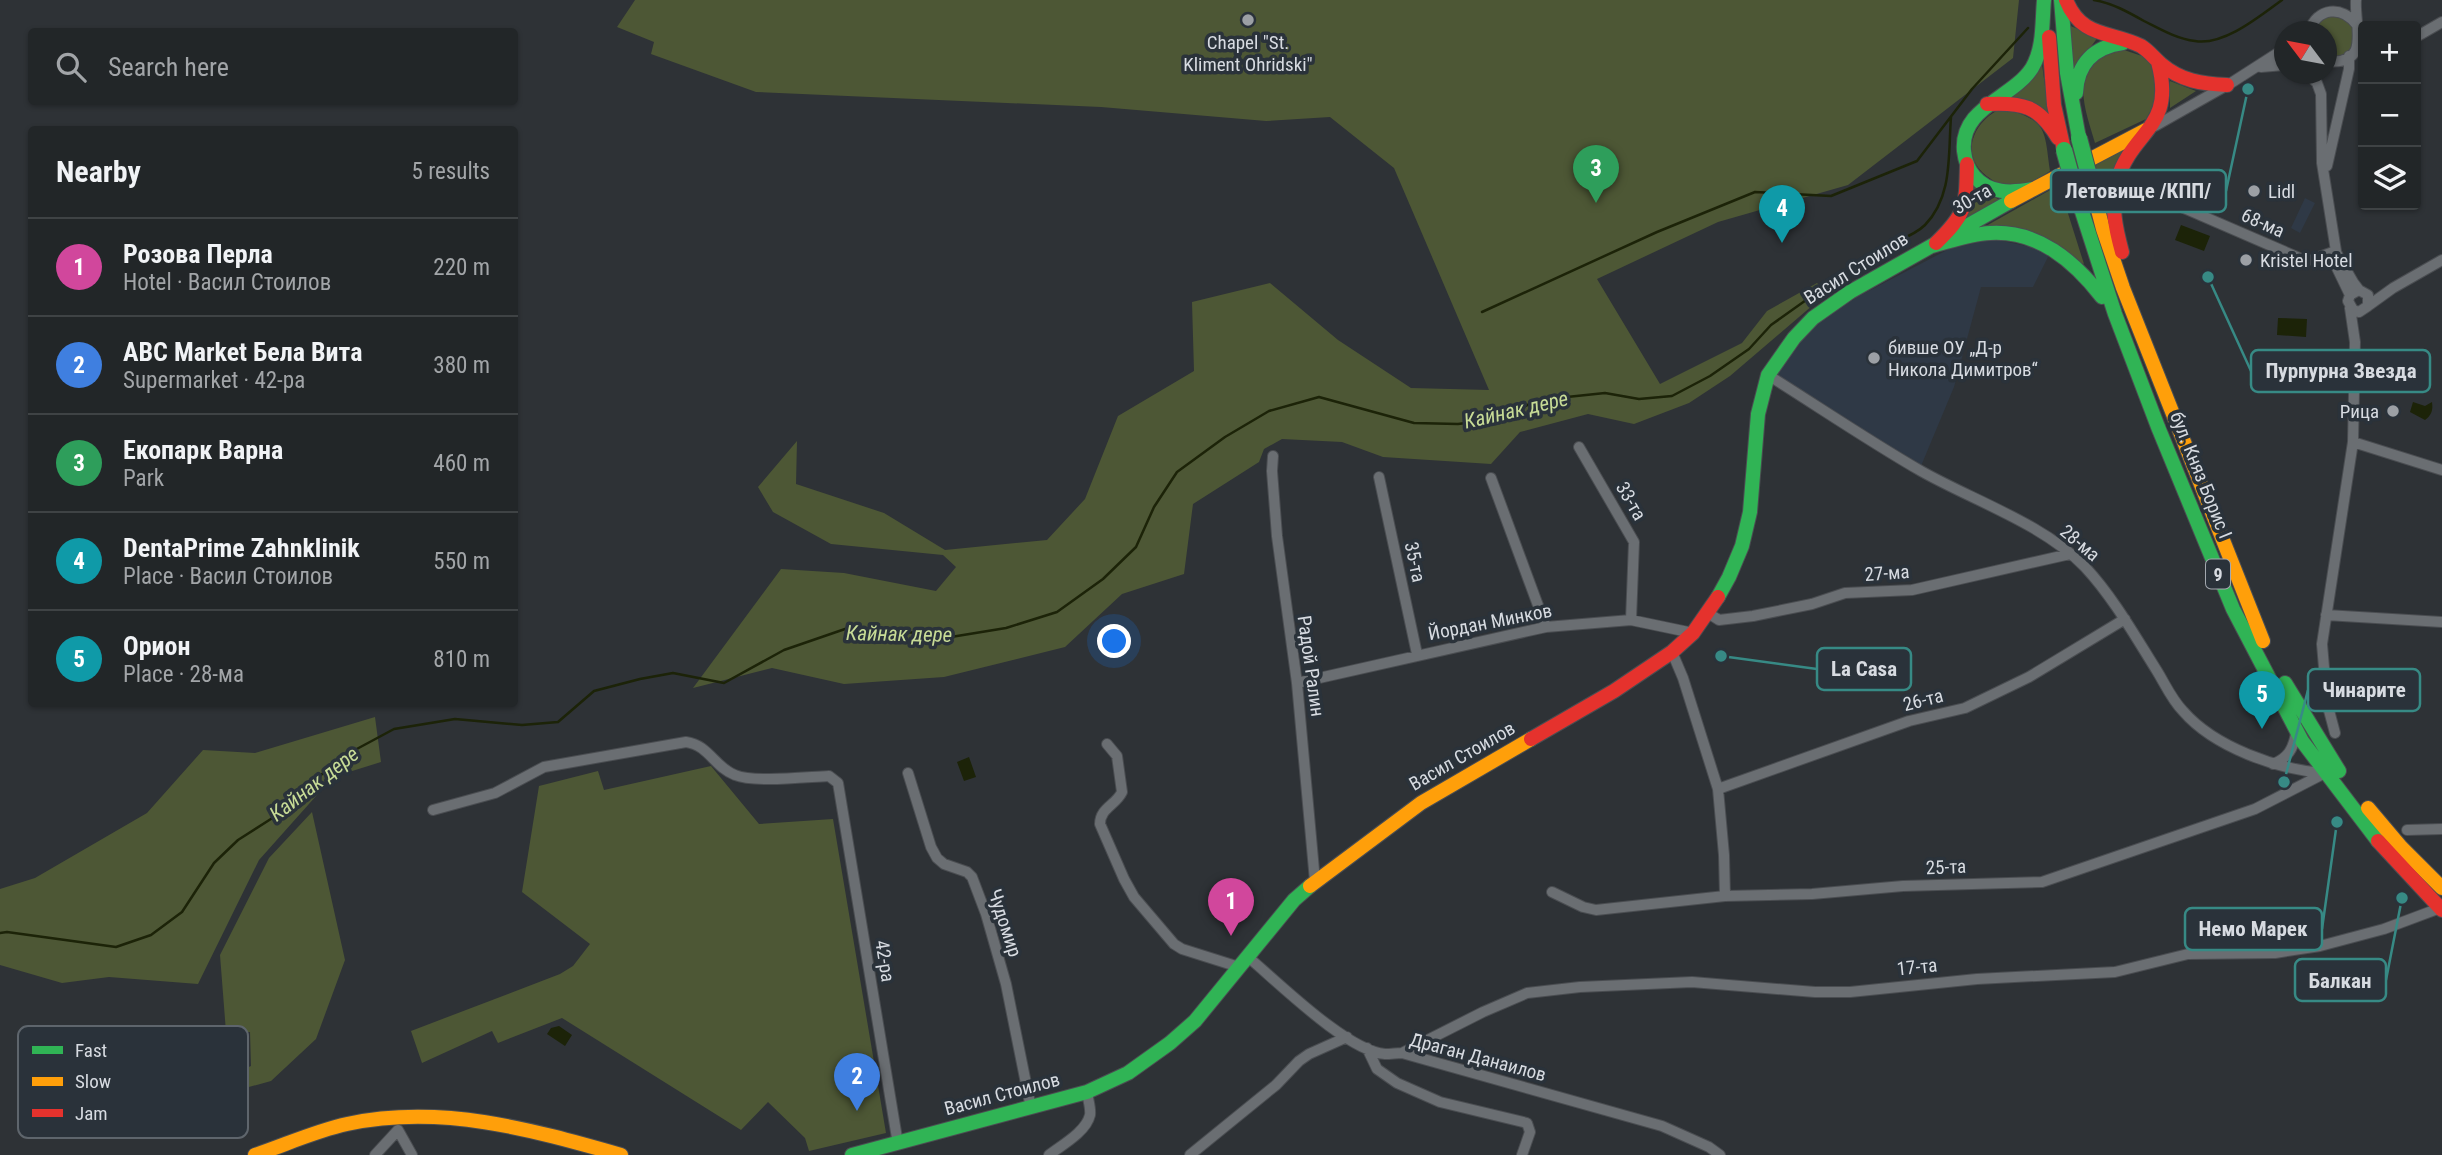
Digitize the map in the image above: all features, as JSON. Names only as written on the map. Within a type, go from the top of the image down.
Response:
[{"type":"main road","points":[[1932,246],[1958,222],[1965,210],[1966,132],[1974,117],[1986,104],[2020,81],[2033,66],[2041,41],[2045,0]]},
{"type":"main road","name":"бул. Княз Борис I","points":[[2045,0],[2052,83],[2064,150],[2076,193],[2115,314],[2158,428],[2233,609],[2297,731],[2325,773],[2387,851],[2441,909]]},
{"type":"main road","points":[[2064,0],[2072,17],[2082,27],[2141,47],[2176,76],[2195,84],[2227,85]]},
{"type":"main road","name":"бул. Княз Борис I","points":[[2064,0],[2067,73],[2079,138],[2103,229],[2123,288],[2251,613],[2292,696],[2346,780],[2378,821],[2442,888]]},
{"type":"main road","points":[[2079,138],[2075,82],[2079,68],[2096,50],[2111,44],[2127,43]]},
{"type":"main road","points":[[2158,62],[2164,92],[2153,126],[2133,150],[2120,174],[2115,196],[2118,240],[2212,511]]},
{"type":"main road","points":[[1986,104],[2012,102],[2030,107],[2051,126],[2064,150]]},
{"type":"main road","name":"30-та","points":[[1932,246],[2153,126]]},
{"type":"main road","points":[[1967,164],[1975,178],[1992,189],[2012,193],[2033,189]]},
{"type":"main road","points":[[1932,246],[1990,233],[2014,234],[2036,241],[2057,250],[2081,269],[2115,314]]},
{"type":"main road","name":"Васил Стоилов","points":[[852,1155],[1087,1092],[1128,1073],[1195,1021],[1294,900],[1315,881],[1421,803],[1614,691],[1672,652],[1693,633],[1708,613],[1729,577],[1742,546],[1750,512],[1758,414],[1768,375],[1794,338],[1813,318],[1850,292],[1932,246]]},
{"type":"main road","points":[[255,1155],[344,1125],[469,1117],[506,1124],[621,1155]]},
{"type":"street","points":[[2315,21],[2344,0]]},
{"type":"street","points":[[2356,0],[2358,28]]},
{"type":"street","points":[[2329,11],[2345,13],[2357,25]]},
{"type":"street","points":[[2421,34],[2442,22]]},
{"type":"street","points":[[2337,60],[2350,57],[2358,49]]},
{"type":"street","points":[[2270,60],[2274,57]]},
{"type":"street","points":[[2326,184],[2327,166],[2350,69],[2350,57]]},
{"type":"street","points":[[2153,126],[2274,59]]},
{"type":"street","points":[[2255,68],[2274,66]]},
{"type":"street","points":[[2337,71],[2345,89]]},
{"type":"street","points":[[2317,84],[2321,94],[2322,163],[2336,266],[2358,292],[2369,299],[2355,342]]},
{"type":"street","name":"68-ма","points":[[2140,189],[2304,260],[2336,251]]},
{"type":"street","points":[[2350,307],[2359,312],[2393,288],[2442,260]]},
{"type":"street","points":[[2335,733],[2327,703],[2322,644],[2353,442],[2355,342],[2348,301],[2358,292],[2393,288]]},
{"type":"street","name":"28-ма","points":[[1768,375],[1922,472],[2037,531],[2070,554],[2084,566],[2125,619],[2181,710],[2194,722],[2230,746],[2273,764],[2304,772],[2325,773]]},
{"type":"street","points":[[2353,442],[2442,470]]},
{"type":"street","name":"33-та","points":[[1579,447],[1634,542],[1631,620]]},
{"type":"street","name":"Радой Ралин","points":[[1273,456],[1277,536],[1297,683],[1315,881]]},
{"type":"street","name":"35-та","points":[[1379,477],[1418,654]]},
{"type":"street","points":[[1491,478],[1546,627]]},
{"type":"street","name":"27-ма","points":[[1708,613],[1719,620],[1753,616],[1812,604],[1845,593],[1912,590],[2070,554]]},
{"type":"street","points":[[2326,615],[2442,622]]},
{"type":"street","name":"26-та","points":[[1718,789],[1909,721],[1965,708],[2029,677],[2125,619]]},
{"type":"street","name":"Йордан Минков","points":[[1297,683],[1546,627],[1631,620],[1693,633]]},
{"type":"street","points":[[1672,652],[1683,678],[1718,789],[1724,855],[1724,896]]},
{"type":"street","points":[[2273,764],[2290,753],[2297,731]]},
{"type":"street","name":"42-ра","points":[[433,810],[495,793],[544,766],[686,743],[696,744],[735,775],[750,778],[829,776],[838,783],[898,1144]]},
{"type":"street","points":[[1107,744],[1117,756],[1122,792],[1100,817],[1100,824],[1129,888],[1174,944],[1182,949],[1243,962]]},
{"type":"street","name":"Чудомир","points":[[908,773],[931,847],[937,858],[972,877],[1006,984],[1031,1108]]},
{"type":"street","name":"25-та","points":[[1552,892],[1583,907],[1596,910],[1724,896],[1812,894],[1903,886],[2042,882],[2255,809],[2325,773]]},
{"type":"street","points":[[2407,830],[2442,829]]},
{"type":"street","name":"17-та","points":[[1402,1053],[1483,1012],[1528,993],[1580,987],[1692,982],[1815,992],[1850,992],[1976,979],[2115,972],[2188,954],[2275,953],[2320,946],[2384,929],[2441,909]]},
{"type":"street","name":"Драган Данаилов","points":[[1243,962],[1347,1037],[1367,1048],[1384,1054],[1402,1053],[1662,1126],[1709,1147],[1720,1155]]},
{"type":"street","points":[[1190,1155],[1276,1085],[1309,1054],[1347,1037]]},
{"type":"street","points":[[1367,1048],[1377,1069],[1397,1083],[1440,1102],[1527,1123],[1530,1129],[1522,1155]]},
{"type":"street","points":[[1049,1155],[1084,1127],[1090,1118],[1087,1092]]},
{"type":"street","points":[[375,1155],[398,1123]]},
{"type":"street","points":[[398,1123],[412,1155]]},
{"type":"shaded area","points":[[635,0],[2019,0],[2013,58],[1848,185],[1718,222],[1597,279],[1660,384],[1742,343],[1767,311],[1817,283],[1827,293],[1730,376],[1689,403],[1634,424],[1588,414],[1520,432],[1491,464],[1383,457],[1342,442],[1282,439],[1264,449],[1259,462],[1193,504],[1184,574],[1122,594],[1065,647],[944,677],[844,684],[772,668],[693,688],[781,569],[844,573],[936,591],[956,567],[943,555],[831,544],[773,512],[758,487],[797,441],[796,484],[884,513],[945,550],[1047,540],[1085,499],[1118,416],[1194,371],[1192,302],[1270,283],[1338,340],[1411,388],[1489,390],[1394,168],[1330,117],[1266,121],[1101,107],[756,92],[651,54],[654,42],[617,27]]},
{"type":"shaded area","points":[[2321,15],[2352,18],[2354,52],[2337,58],[2337,21],[2317,21]]},
{"type":"shaded area","points":[[2068,25],[2098,37],[2074,70]]},
{"type":"shaded area","points":[[2118,48],[2151,59],[2160,94],[2146,119],[2095,143],[2084,99],[2085,76],[2098,58]]},
{"type":"shaded area","points":[[2042,64],[2049,116],[2008,94]]},
{"type":"shaded area","points":[[2170,81],[2196,91],[2170,108]]},
{"type":"shaded area","points":[[2002,108],[2035,122],[2041,127],[2046,144],[2050,171],[2017,188],[2003,187],[1981,171],[1974,161],[1972,151],[1976,131],[1991,114]]},
{"type":"shaded area","points":[[2125,147],[2108,218],[2094,160]]},
{"type":"shaded area","points":[[1969,184],[2000,200],[1965,220]]},
{"type":"shaded area","points":[[2059,185],[2084,264],[1986,226]]},
{"type":"shaded area","points":[[2305,198],[2315,203],[2300,233],[2291,228]]},
{"type":"shaded area","points":[[2181,225],[2210,236],[2204,251],[2175,240]]},
{"type":"shaded area","name":"бивше ОУ „Д-р Никола Димитров“","points":[[1993,239],[2051,251],[2033,287],[1981,287],[1954,387],[1921,466],[1774,374],[1818,322],[1857,297],[1949,249]]},
{"type":"shaded area","points":[[2278,318],[2307,319],[2306,337],[2277,335]]},
{"type":"shaded area","points":[[2413,402],[2425,406],[2432,402],[2432,412],[2425,420],[2410,412]]},
{"type":"shaded area","points":[[375,717],[381,762],[333,777],[259,860],[198,984],[109,977],[62,983],[0,965],[0,889],[35,878],[147,813],[203,750],[255,753]]},
{"type":"shaded area","points":[[969,757],[976,777],[964,781],[957,762]]},
{"type":"shaded area","points":[[711,766],[759,824],[833,819],[886,1133],[809,1151],[805,1138],[768,1102],[741,1130],[562,1018],[498,1043],[492,1031],[422,1063],[411,1031],[560,974],[573,966],[590,944],[522,892],[539,786],[598,771],[604,790]]},
{"type":"shaded area","points":[[312,812],[345,960],[316,1039],[271,1081],[248,1087],[248,1067],[251,1066],[250,1032],[248,1026],[226,1026],[220,955],[269,858]]},
{"type":"shaded area","points":[[559,1026],[572,1035],[565,1046],[547,1034],[551,1028]]},
{"type":"waterway","name":"Кайнак дере","points":[[2094,0],[2120,8],[2175,36],[2195,41],[2218,39],[2229,34],[2282,0]]},
{"type":"waterway","name":"Кайнак дере","points":[[1482,312],[1657,232],[1755,192],[1831,196],[1917,161],[1972,89],[2028,28]]},
{"type":"waterway","name":"Кайнак дере","points":[[1891,244],[1921,228],[1934,214],[1945,188],[1951,117]]},
{"type":"waterway","name":"Кайнак дере","points":[[0,933],[116,947],[151,935],[182,912],[214,863],[238,840],[274,817],[340,758],[394,729],[455,719],[522,725],[558,722],[594,691],[673,673],[724,683],[784,650],[845,629],[951,637],[1006,628],[1057,612],[1103,579],[1136,547],[1154,507],[1177,472],[1225,437],[1269,411],[1319,397],[1414,423],[1458,424],[1489,420],[1530,404],[1567,397],[1605,393],[1639,399],[1672,396],[1710,376],[1749,349],[1771,325],[1816,293]]},
{"type":"traffic: fast","points":[[2033,189],[2001,191],[1986,186],[1970,170],[1964,151],[1965,136],[1978,114],[2023,79],[2032,68],[2041,43],[2044,0]]},
{"type":"traffic: fast","points":[[2061,0],[2067,73],[2079,138]]},
{"type":"traffic: fast","points":[[2076,93],[2080,73],[2089,58],[2104,48],[2123,43]]},
{"type":"traffic: fast","points":[[2079,138],[2092,187]]},
{"type":"traffic: fast","points":[[2064,150],[2076,193]]},
{"type":"traffic: fast","points":[[2076,193],[2115,314],[2233,609],[2302,741],[2378,841]]},
{"type":"traffic: fast","points":[[1718,597],[1742,546],[1750,512],[1758,414],[1768,375],[1794,338],[1813,318],[1850,292],[2011,201]]},
{"type":"traffic: fast","points":[[1932,246],[1990,233],[2024,237],[2054,250],[2079,271],[2102,297]]},
{"type":"traffic: fast","points":[[2285,683],[2339,771]]},
{"type":"traffic: fast","points":[[852,1155],[1087,1092],[1128,1073],[1195,1021],[1294,900],[1310,886]]},
{"type":"traffic: slow","points":[[2011,201],[2146,130]]},
{"type":"traffic: slow","points":[[2092,187],[2123,288],[2263,641]]},
{"type":"traffic: slow","points":[[1310,886],[1421,803],[1531,739]]},
{"type":"traffic: slow","points":[[2368,808],[2401,847],[2442,888]]},
{"type":"traffic: slow","points":[[255,1155],[347,1124],[417,1117],[451,1118],[519,1128],[621,1155]]},
{"type":"traffic: jam","points":[[2066,0],[2072,12],[2088,27],[2141,46],[2176,74],[2200,82],[2227,85]]},
{"type":"traffic: jam","points":[[2049,37],[2054,105],[2064,150]]},
{"type":"traffic: jam","points":[[2122,252],[2115,217],[2115,190],[2124,164],[2157,115],[2162,84],[2158,62]]},
{"type":"traffic: jam","points":[[1987,104],[2011,104],[2029,108],[2044,119],[2058,138]]},
{"type":"traffic: jam","points":[[1936,243],[1954,224],[1963,208],[1967,164]]},
{"type":"traffic: jam","points":[[1531,739],[1614,691],[1672,652],[1693,633],[1718,597]]},
{"type":"traffic: jam","points":[[2378,841],[2442,910]]},
{"type":"place","name":"Chapel \"St. Kliment Ohridski\"","points":[[1248,20]]},
{"type":"place","name":"Летовище /КПП/","points":[[2248,89]]},
{"type":"place","name":"Lidl","points":[[2254,191]]},
{"type":"place","name":"Екопарк Варна","points":[[1596,203]]},
{"type":"place","name":"DentaPrime Zahnklinik","points":[[1782,243]]},
{"type":"place","name":"Kristel Hotel","points":[[2246,260]]},
{"type":"place","name":"Пурпурна Звезда","points":[[2208,277]]},
{"type":"place","name":"бивше ОУ „Д-р Никола Димитров“","points":[[1874,358]]},
{"type":"place","name":"Рица","points":[[2393,411]]},
{"type":"place","name":"La Casa","points":[[1721,656]]},
{"type":"place","name":"Орион","points":[[2262,729]]},
{"type":"place","name":"Чинарите","points":[[2284,782]]},
{"type":"place","name":"Немо Марек","points":[[2337,822]]},
{"type":"place","name":"Балкан","points":[[2402,898]]},
{"type":"place","name":"Розова Перла","points":[[1231,936]]},
{"type":"place","name":"ABC Market Бела Вита","points":[[857,1111]]}]
